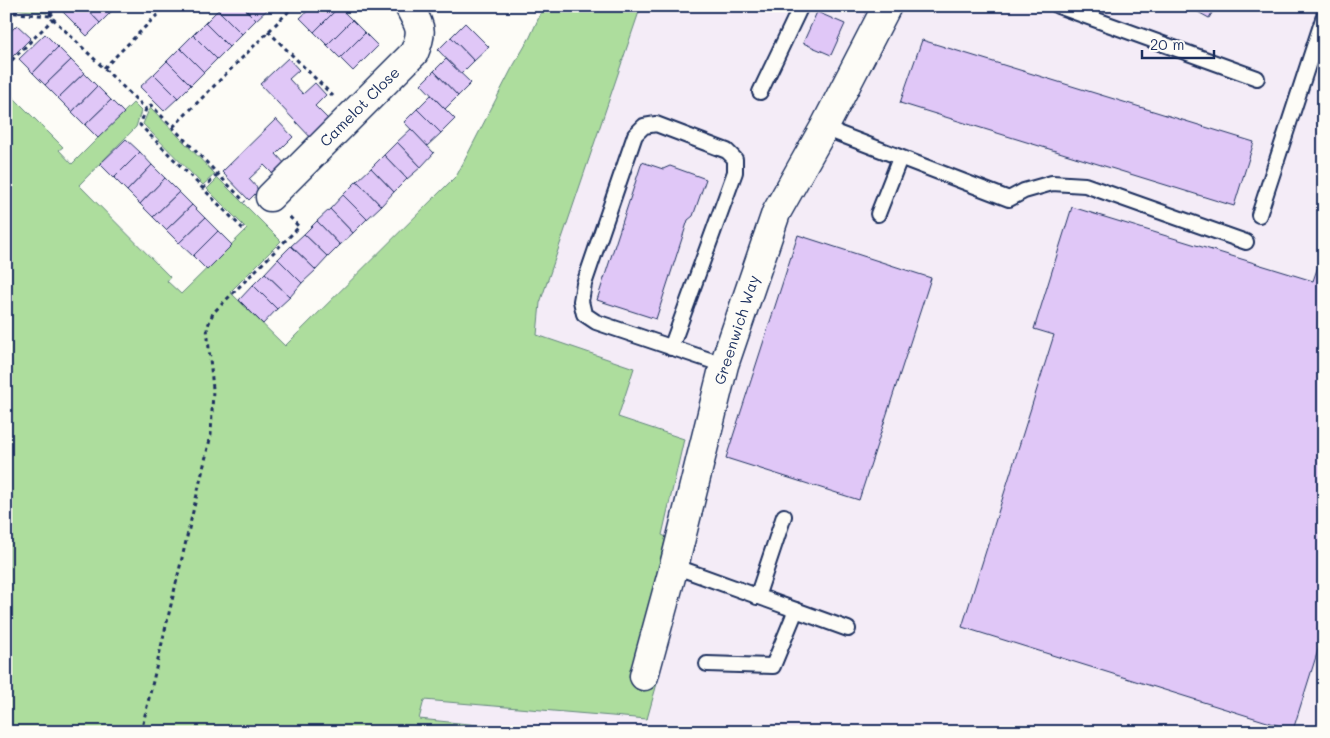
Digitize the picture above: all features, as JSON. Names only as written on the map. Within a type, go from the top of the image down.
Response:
[{"type":"street","name":"Camelot Close","points":[[270,197],[414,53],[420,35],[420,28],[409,6]]},
{"type":"street","name":"Greenwich Way","points":[[644,676],[674,566],[724,365],[776,212],[824,128],[882,8]]},
{"type":"lane","points":[[760,92],[801,6]]},
{"type":"lane","points":[[1058,6],[1257,78]]},
{"type":"lane","points":[[1259,215],[1324,16]]},
{"type":"lane","points":[[671,348],[735,172],[735,159],[727,151],[656,124],[644,126],[635,136],[584,284],[581,301],[584,314],[596,322],[671,348],[724,365]]},
{"type":"lane","points":[[824,128],[1009,199],[1024,191],[1052,183],[1085,185],[1246,242]]},
{"type":"lane","points":[[878,214],[900,158]]},
{"type":"lane","points":[[758,596],[784,516]]},
{"type":"lane","points":[[674,566],[848,629]]},
{"type":"lane","points":[[707,664],[773,666],[796,610]]},
{"type":"path","points":[[50,6],[52,18]]},
{"type":"path","points":[[6,66],[52,18],[60,6]]},
{"type":"path","points":[[104,68],[166,6]]},
{"type":"path","points":[[173,127],[294,6]]},
{"type":"path","points":[[6,12],[52,18],[146,110]]},
{"type":"path","points":[[268,31],[352,116]]},
{"type":"path","points":[[141,732],[211,435],[213,389],[207,328],[213,313],[299,227],[270,197],[255,212],[151,105],[146,110],[140,124],[243,230]]},
{"type":"path","points":[[203,188],[218,174]]},
{"type":"shaded area","points":[[603,6],[1324,6],[1324,721],[1321,732],[548,732],[390,716]]},
{"type":"green space","points":[[6,6],[48,6],[47,13],[6,8]]},
{"type":"green space","points":[[544,6],[641,6],[540,303],[537,335],[634,368],[618,417],[684,439],[662,535],[666,537],[632,674],[658,680],[647,719],[424,700],[419,719],[548,732],[6,732],[6,631],[10,631],[9,518],[6,517],[6,90],[63,147],[59,150],[72,164],[133,103],[141,111],[136,127],[79,185],[170,277],[167,281],[181,294],[247,229],[207,189],[218,178],[281,241],[230,292],[285,346],[457,175],[530,37]]},
{"type":"green space","points":[[151,108],[215,174],[203,185],[143,124]]},
{"type":"building","points":[[69,6],[84,6],[100,23],[87,36],[63,12]]},
{"type":"building","points":[[84,6],[110,6],[114,9],[100,23]]},
{"type":"building","points":[[222,6],[242,6],[256,20],[242,34],[218,10]]},
{"type":"building","points":[[242,6],[269,6],[270,7],[256,20]]},
{"type":"building","points":[[313,6],[339,7],[314,32],[300,18]]},
{"type":"building","points":[[1187,6],[1216,6],[1209,18]]},
{"type":"building","points":[[339,7],[352,20],[327,45],[314,32]]},
{"type":"building","points":[[218,10],[242,34],[229,47],[205,23]]},
{"type":"building","points":[[817,12],[845,24],[831,55],[803,43]]},
{"type":"building","points":[[352,20],[365,33],[340,58],[327,45]]},
{"type":"building","points":[[205,23],[229,47],[217,59],[193,35]]},
{"type":"building","points":[[465,23],[489,47],[474,61],[451,37]]},
{"type":"building","points":[[17,25],[31,38],[6,63],[6,36]]},
{"type":"building","points":[[365,33],[378,46],[353,71],[340,58]]},
{"type":"building","points":[[45,34],[58,47],[33,73],[19,59]]},
{"type":"building","points":[[193,35],[217,59],[204,72],[180,48]]},
{"type":"building","points":[[451,37],[474,61],[461,74],[438,50]]},
{"type":"building","points":[[922,40],[1254,142],[1234,206],[900,103]]},
{"type":"building","points":[[58,47],[71,60],[45,85],[33,73]]},
{"type":"building","points":[[180,48],[204,72],[191,85],[167,61]]},
{"type":"building","points":[[288,58],[299,70],[289,79],[303,94],[315,83],[326,95],[315,106],[331,122],[313,140],[260,84]]},
{"type":"building","points":[[446,59],[471,83],[458,96],[434,71]]},
{"type":"building","points":[[71,60],[84,73],[58,98],[45,85]]},
{"type":"building","points":[[167,61],[191,85],[178,98],[154,74]]},
{"type":"building","points":[[434,71],[458,96],[445,109],[421,84]]},
{"type":"building","points":[[84,73],[97,86],[72,112],[58,98]]},
{"type":"building","points":[[154,74],[178,98],[164,111],[140,87]]},
{"type":"building","points":[[97,86],[111,100],[85,125],[72,112]]},
{"type":"building","points":[[431,95],[455,119],[441,133],[417,109]]},
{"type":"building","points":[[111,100],[124,113],[98,138],[85,125]]},
{"type":"building","points":[[417,109],[441,133],[427,146],[404,122]]},
{"type":"building","points":[[276,119],[293,137],[276,154],[286,165],[275,176],[264,165],[249,179],[259,190],[249,200],[222,172]]},
{"type":"building","points":[[411,129],[434,153],[421,167],[397,142]]},
{"type":"building","points":[[126,139],[140,152],[114,178],[100,164]]},
{"type":"building","points":[[397,142],[421,167],[407,179],[384,155]]},
{"type":"building","points":[[140,152],[152,165],[127,191],[114,178]]},
{"type":"building","points":[[384,155],[407,179],[394,192],[371,168]]},
{"type":"building","points":[[642,162],[663,169],[670,166],[706,179],[693,216],[688,220],[656,319],[597,300]]},
{"type":"building","points":[[152,165],[165,178],[140,204],[127,191]]},
{"type":"building","points":[[371,168],[394,192],[381,206],[357,181]]},
{"type":"building","points":[[165,178],[179,192],[153,217],[140,204]]},
{"type":"building","points":[[357,181],[381,206],[367,219],[343,195]]},
{"type":"building","points":[[179,192],[192,205],[166,230],[153,217]]},
{"type":"building","points":[[343,195],[367,219],[353,233],[330,209]]},
{"type":"building","points":[[192,205],[205,218],[179,243],[166,230]]},
{"type":"building","points":[[1072,207],[1313,281],[1324,249],[1324,631],[1293,730],[962,627],[1054,335],[1034,329]]},
{"type":"building","points":[[330,209],[353,233],[340,245],[317,221]]},
{"type":"building","points":[[205,218],[218,231],[193,256],[179,243]]},
{"type":"building","points":[[317,221],[340,245],[328,257],[304,234]]},
{"type":"building","points":[[218,231],[232,245],[207,270],[193,256]]},
{"type":"building","points":[[304,234],[328,257],[316,270],[291,246]]},
{"type":"building","points":[[798,235],[931,278],[859,500],[726,458]]},
{"type":"building","points":[[291,246],[316,270],[302,283],[278,259]]},
{"type":"building","points":[[278,259],[302,283],[290,297],[265,273]]},
{"type":"building","points":[[265,273],[290,297],[277,309],[253,285]]},
{"type":"building","points":[[253,285],[277,309],[263,324],[239,300]]}]
